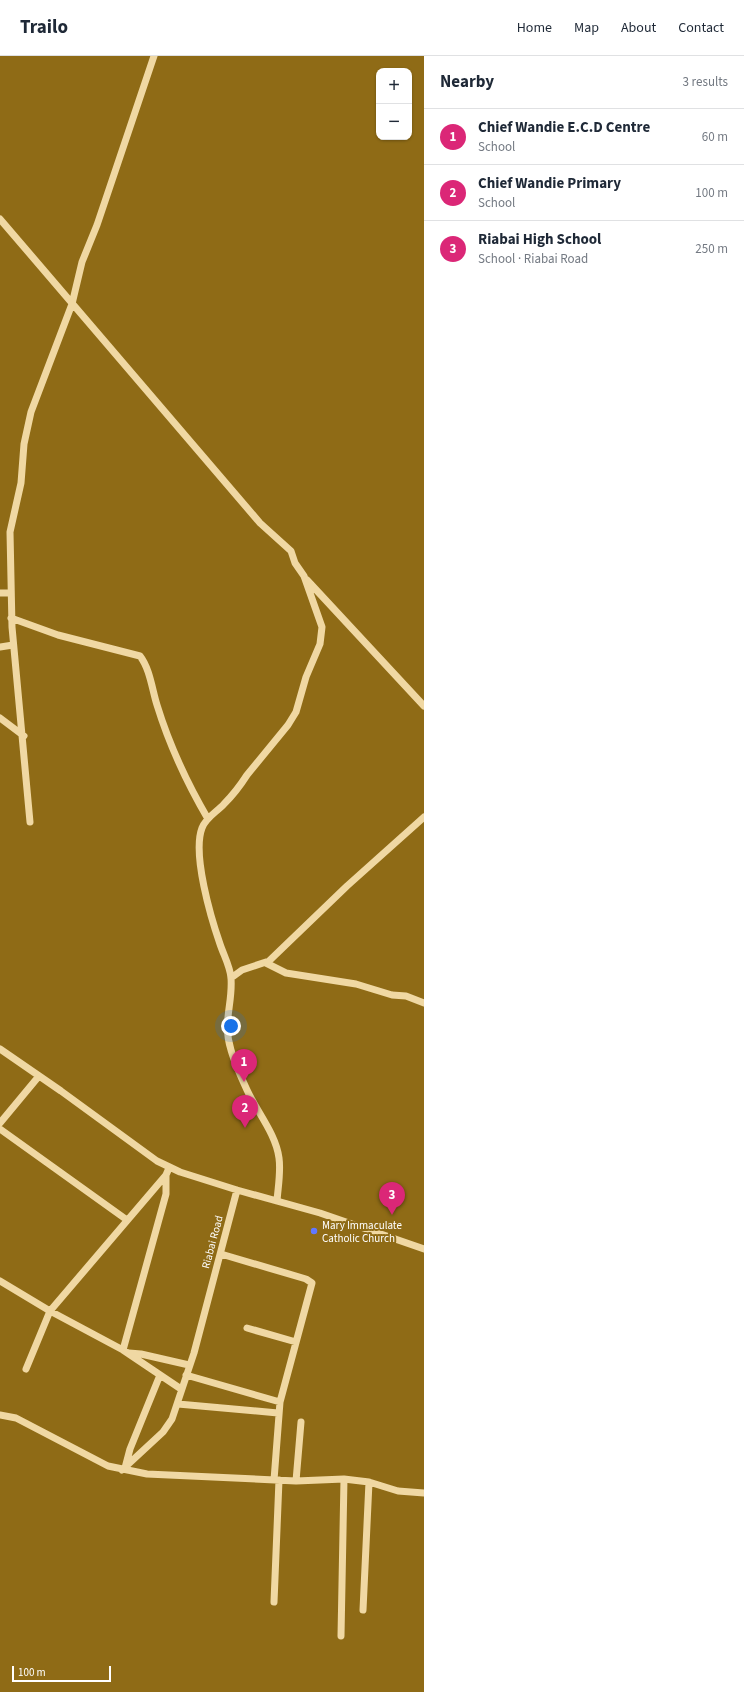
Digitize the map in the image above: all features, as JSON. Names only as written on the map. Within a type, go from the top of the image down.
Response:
[{"type":"street","points":[[30,822],[24,736],[13,645],[10,593],[12,581],[10,532],[21,483],[24,444],[31,412],[72,304],[82,262],[97,225],[154,56]]},
{"type":"street","points":[[0,219],[260,523],[291,551],[295,563],[304,576],[424,706]]},
{"type":"street","points":[[277,1201],[280,1169],[279,1157],[268,1130],[247,1090],[230,1050],[227,1013],[231,996],[231,978],[228,964],[220,944],[210,910],[200,859],[202,829],[208,819],[240,786],[247,775],[288,726],[296,712],[306,677],[320,644],[322,634],[322,627],[304,576]]},
{"type":"street","points":[[0,593],[10,593]]},
{"type":"street","points":[[12,618],[58,635],[140,656],[145,664],[156,704],[169,739],[208,819]]},
{"type":"street","points":[[0,647],[13,645]]},
{"type":"street","points":[[0,718],[24,736]]},
{"type":"street","points":[[231,978],[242,970],[266,963],[280,952],[345,888],[424,817]]},
{"type":"street","points":[[266,963],[286,973],[356,984],[392,995],[406,996],[424,1003]]},
{"type":"street","points":[[0,1049],[157,1161],[168,1172],[320,1212],[424,1249]]},
{"type":"street","points":[[0,1123],[39,1076]]},
{"type":"street","points":[[0,1129],[127,1220]]},
{"type":"street","points":[[26,1369],[50,1311],[168,1172]]},
{"type":"street","points":[[125,1352],[166,1194],[168,1172]]},
{"type":"street","name":"Riabai Road","points":[[124,1469],[163,1432],[172,1419],[178,1404],[181,1389],[221,1254],[237,1190]]},
{"type":"street","points":[[221,1254],[310,1281],[311,1286],[278,1413],[274,1602]]},
{"type":"street","points":[[0,1281],[50,1311],[125,1352],[181,1389]]},
{"type":"street","points":[[247,1328],[296,1342]]},
{"type":"street","points":[[125,1352],[189,1364]]},
{"type":"street","points":[[124,1469],[130,1449],[160,1375]]},
{"type":"street","points":[[186,1375],[280,1402]]},
{"type":"street","points":[[178,1404],[278,1413]]},
{"type":"street","points":[[0,1415],[16,1418],[108,1466],[146,1474],[296,1481],[344,1479],[369,1482],[398,1491],[424,1493]]},
{"type":"street","points":[[296,1481],[301,1422]]},
{"type":"street","points":[[341,1636],[344,1479]]},
{"type":"street","points":[[363,1610],[369,1482]]},
{"type":"place","name":"Chief Wandie E.C.D Centre","points":[[244,1082]]},
{"type":"place","name":"Chief Wandie Primary","points":[[245,1128]]},
{"type":"place","name":"Riabai High School","points":[[392,1215]]},
{"type":"place","name":"Mary Immaculate Catholic Church","points":[[314,1231]]}]
